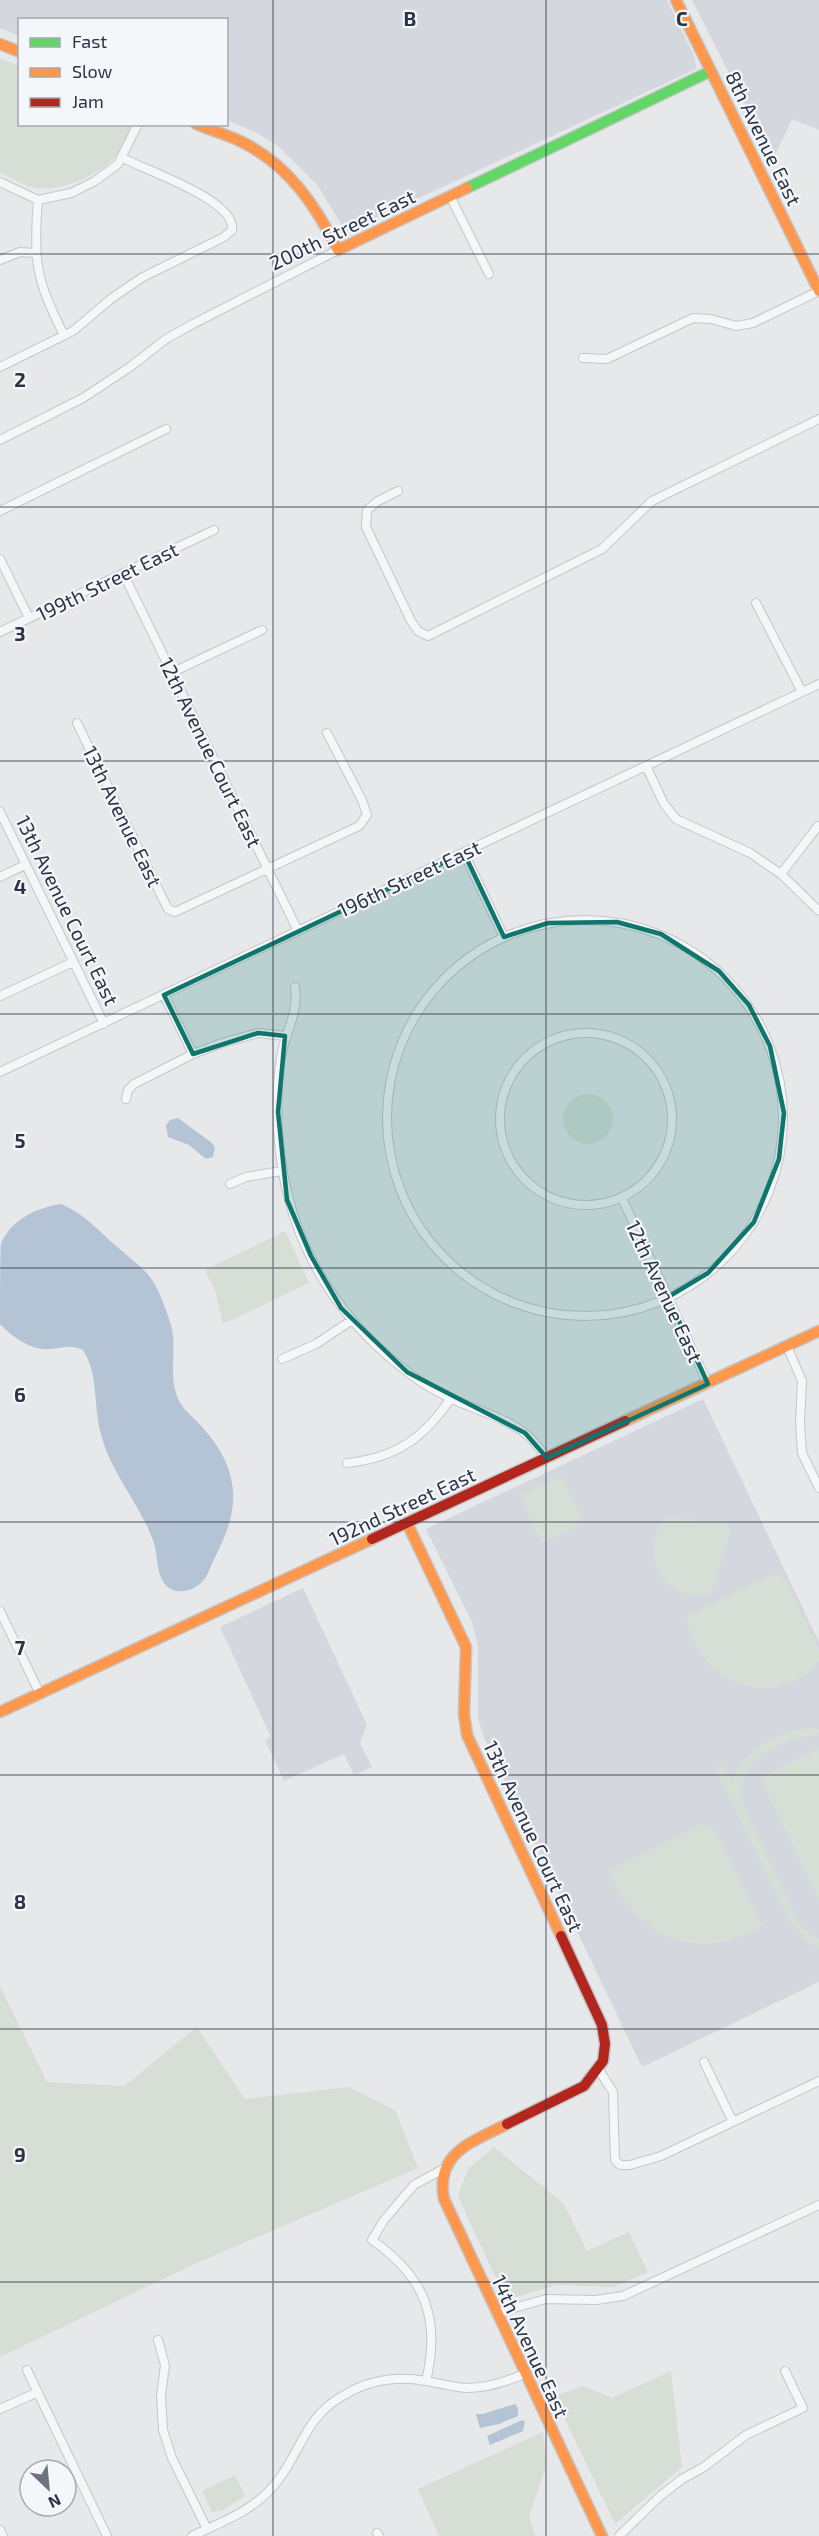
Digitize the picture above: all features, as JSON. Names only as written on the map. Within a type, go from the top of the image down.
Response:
[{"type":"street","name":"8th Avenue East","points":[[676,0],[819,291]]},
{"type":"street","points":[[0,44],[18,51]]},
{"type":"street","name":"200th Street East","points":[[0,440],[83,398],[130,367],[166,339],[191,325],[338,250],[711,71]]},
{"type":"street","points":[[0,182],[38,200],[71,193],[95,181],[123,158],[137,126]]},
{"type":"street","points":[[201,126],[250,147],[290,175],[318,211],[338,250]]},
{"type":"street","points":[[0,367],[80,326],[127,288],[224,237],[233,226],[225,212],[201,194],[123,158]]},
{"type":"street","points":[[450,196],[489,274]]},
{"type":"street","points":[[38,200],[35,253],[38,274],[48,304],[64,335]]},
{"type":"street","points":[[0,260],[20,252],[35,253]]},
{"type":"street","points":[[584,358],[607,359],[693,318],[711,319],[736,326],[753,323],[819,291]]},
{"type":"street","points":[[398,491],[378,501],[367,510],[366,527],[411,621],[424,636],[436,633],[602,549],[652,501],[819,419]]},
{"type":"street","points":[[0,511],[166,429]]},
{"type":"street","name":"199th Street East","points":[[0,633],[214,530]]},
{"type":"street","points":[[0,559],[29,618]]},
{"type":"street","name":"12th Avenue Court East","points":[[123,573],[298,931]]},
{"type":"street","points":[[756,603],[802,693]]},
{"type":"street","points":[[173,672],[262,630]]},
{"type":"street","name":"196th Street East","points":[[0,1072],[819,684]]},
{"type":"street","name":"13th Avenue East","points":[[78,723],[168,909],[180,911],[268,869]]},
{"type":"street","points":[[268,869],[359,826],[367,815],[362,800],[327,733]]},
{"type":"street","points":[[646,766],[664,804],[676,819],[727,841],[781,874],[819,911]]},
{"type":"street","name":"13th Avenue Court East","points":[[0,812],[104,1024]]},
{"type":"street","points":[[781,874],[819,826]]},
{"type":"street","points":[[464,853],[504,937]]},
{"type":"street","points":[[0,877],[25,865]]},
{"type":"street","points":[[594,919],[617,922],[661,934],[701,956],[719,971],[749,1005],[766,1035],[777,1068],[784,1113],[779,1159],[773,1181],[765,1202],[740,1241],[708,1273],[668,1297],[630,1310],[599,1316],[550,1313],[520,1305],[483,1288],[445,1259],[429,1241],[404,1200],[390,1154],[387,1130],[389,1082],[395,1059],[415,1015],[439,983],[463,962],[504,937],[548,923],[594,919]]},
{"type":"street","points":[[0,996],[73,962]]},
{"type":"street","points":[[295,987],[296,1010],[283,1047],[279,1083],[281,1171],[287,1200],[324,1281],[365,1335],[407,1372],[450,1398],[501,1419],[525,1433],[547,1458]]},
{"type":"street","points":[[164,995],[193,1054]]},
{"type":"street","points":[[126,1099],[128,1090],[134,1084],[193,1054],[258,1033],[287,1036]]},
{"type":"street","points":[[577,1033],[617,1038],[641,1052],[655,1066],[665,1084],[673,1116],[667,1150],[658,1167],[645,1183],[622,1198],[596,1205],[556,1200],[532,1187],[514,1167],[508,1155],[500,1129],[502,1102],[506,1089],[524,1060],[551,1040],[577,1033]]},
{"type":"street","points":[[230,1184],[246,1177],[281,1171]]},
{"type":"street","name":"12th Avenue East","points":[[622,1198],[708,1384]]},
{"type":"street","points":[[282,1359],[316,1344],[352,1320]]},
{"type":"street","name":"192nd Street East","points":[[0,1712],[819,1331]]},
{"type":"street","points":[[787,1346],[802,1381],[800,1439],[802,1453],[819,1488]]},
{"type":"street","points":[[347,1462],[368,1461],[406,1445],[436,1420],[450,1398]]},
{"type":"street","name":"13th Avenue Court East","points":[[407,1523],[466,1647],[468,1666],[463,1715],[467,1735],[603,2026],[606,2047],[599,2070]]},
{"type":"street","points":[[0,1611],[40,1694]]},
{"type":"street","points":[[704,2062],[733,2122]]},
{"type":"street","points":[[426,2381],[433,2338],[425,2299],[414,2277],[403,2263],[372,2240],[384,2220],[414,2185],[445,2168],[455,2153],[469,2142],[577,2090],[599,2070],[613,2092],[615,2160],[620,2165],[630,2165],[654,2159],[819,2081]]},
{"type":"street","name":"14th Avenue East","points":[[445,2168],[441,2182],[445,2202],[495,2313],[602,2536]]},
{"type":"street","points":[[495,2313],[546,2299],[612,2300],[819,2205]]},
{"type":"street","points":[[158,2340],[165,2364],[161,2396],[163,2430],[172,2458],[207,2529]]},
{"type":"street","points":[[27,2370],[107,2536]]},
{"type":"street","points":[[619,2536],[659,2497],[682,2479],[704,2467],[746,2435],[803,2408],[785,2372]]},
{"type":"street","points":[[192,2536],[252,2506],[263,2497],[278,2481],[316,2417],[338,2399],[358,2388],[388,2379],[409,2378],[448,2386],[476,2387],[510,2380],[524,2374]]},
{"type":"street","points":[[0,2409],[38,2392]]},
{"type":"street","points":[[0,2530],[3,2536]]},
{"type":"highlighted area","points":[[464,853],[504,937],[548,923],[617,922],[661,934],[719,971],[749,1005],[770,1046],[784,1113],[779,1159],[754,1222],[708,1273],[668,1297],[708,1384],[547,1458],[525,1433],[407,1372],[341,1308],[311,1256],[287,1200],[278,1112],[285,1036],[258,1033],[193,1054],[164,995]]},
{"type":"shaded area","points":[[0,0],[667,0],[695,58],[696,69],[346,232],[318,186],[277,145],[228,120],[228,18],[18,18],[18,36],[0,28]]},
{"type":"shaded area","points":[[692,0],[819,0],[819,130],[792,119],[773,160]]},
{"type":"shaded area","points":[[0,58],[18,66],[18,126],[131,126],[124,144],[111,161],[82,180],[71,184],[48,188],[33,187],[0,172]]},
{"type":"shaded area","points":[[583,1094],[593,1094],[606,1101],[613,1114],[613,1124],[606,1137],[593,1144],[583,1144],[574,1140],[567,1133],[563,1124],[563,1114],[567,1105],[574,1098]]},
{"type":"shaded area","points":[[285,1231],[309,1283],[223,1324],[215,1291],[205,1270]]},
{"type":"shaded area","points":[[703,1399],[819,1642],[819,1982],[642,2067],[483,1735],[478,1718],[478,1647],[472,1622],[426,1529]]},
{"type":"shaded area","points":[[562,1476],[584,1524],[541,1543],[520,1495]]},
{"type":"shaded area","points":[[665,1517],[725,1522],[731,1528],[712,1593],[690,1595],[672,1588],[664,1581],[658,1571],[654,1549],[659,1526]]},
{"type":"shaded area","points":[[778,1574],[786,1581],[819,1650],[819,1661],[801,1677],[781,1686],[760,1688],[739,1684],[720,1673],[705,1658],[693,1639],[687,1616],[770,1575]]},
{"type":"shaded area","points":[[303,1588],[367,1725],[360,1743],[372,1767],[354,1775],[344,1754],[284,1781],[265,1740],[271,1737],[220,1627]]},
{"type":"shaded area","points":[[808,1728],[819,1729],[819,1736],[806,1736],[788,1741],[764,1753],[753,1762],[742,1781],[741,1796],[746,1812],[796,1917],[804,1929],[819,1939],[819,1948],[805,1940],[789,1919],[715,1767],[722,1764],[732,1782],[743,1761],[752,1752],[773,1739]]},
{"type":"shaded area","points":[[819,1749],[819,1900],[760,1777]]},
{"type":"shaded area","points":[[702,1824],[715,1830],[763,1926],[739,1937],[716,1943],[693,1943],[672,1938],[653,1928],[635,1914],[609,1871]]},
{"type":"shaded area","points":[[0,1986],[47,2082],[124,2086],[197,2027],[245,2099],[349,2087],[395,2110],[418,2168],[199,2262],[0,2357]]},
{"type":"shaded area","points":[[494,2147],[564,2204],[587,2251],[629,2232],[648,2272],[613,2287],[557,2285],[506,2300],[458,2196],[468,2169]]},
{"type":"shaded area","points":[[671,2371],[682,2467],[615,2524],[554,2396],[583,2386],[612,2398]]},
{"type":"shaded area","points":[[543,2432],[546,2467],[529,2516],[535,2536],[439,2536],[418,2489]]},
{"type":"shaded area","points":[[235,2475],[245,2496],[223,2510],[212,2512],[202,2491]]},
{"type":"water","points":[[178,1118],[212,1143],[215,1148],[213,1157],[206,1159],[189,1145],[168,1137],[166,1125],[170,1120]]},
{"type":"water","points":[[61,1204],[93,1225],[151,1278],[164,1304],[173,1333],[173,1376],[178,1399],[214,1441],[228,1467],[233,1495],[229,1524],[205,1579],[194,1588],[175,1591],[161,1579],[154,1543],[106,1449],[99,1423],[94,1380],[83,1350],[71,1347],[36,1348],[10,1334],[0,1324],[1,1244],[5,1235],[26,1216],[43,1208]]},
{"type":"water","points":[[515,2404],[518,2408],[518,2416],[499,2424],[480,2428],[476,2414]]},
{"type":"water","points":[[522,2420],[525,2422],[523,2431],[490,2445],[487,2436]]},
{"type":"traffic: fast","points":[[467,188],[711,71]]},
{"type":"traffic: slow","points":[[676,0],[819,291]]},
{"type":"traffic: slow","points":[[0,44],[18,51]]},
{"type":"traffic: slow","points":[[201,126],[244,143],[275,163],[300,189],[338,250],[467,188]]},
{"type":"traffic: slow","points":[[625,1421],[819,1331]]},
{"type":"traffic: slow","points":[[407,1523],[466,1647],[464,1714],[467,1735],[561,1936]]},
{"type":"traffic: slow","points":[[0,1712],[372,1539]]},
{"type":"traffic: slow","points":[[507,2124],[470,2143],[451,2159],[445,2170],[444,2199],[602,2536]]},
{"type":"traffic: jam","points":[[372,1539],[625,1421]]},
{"type":"traffic: jam","points":[[507,2124],[584,2086],[603,2061],[605,2044],[602,2025],[561,1936]]}]
